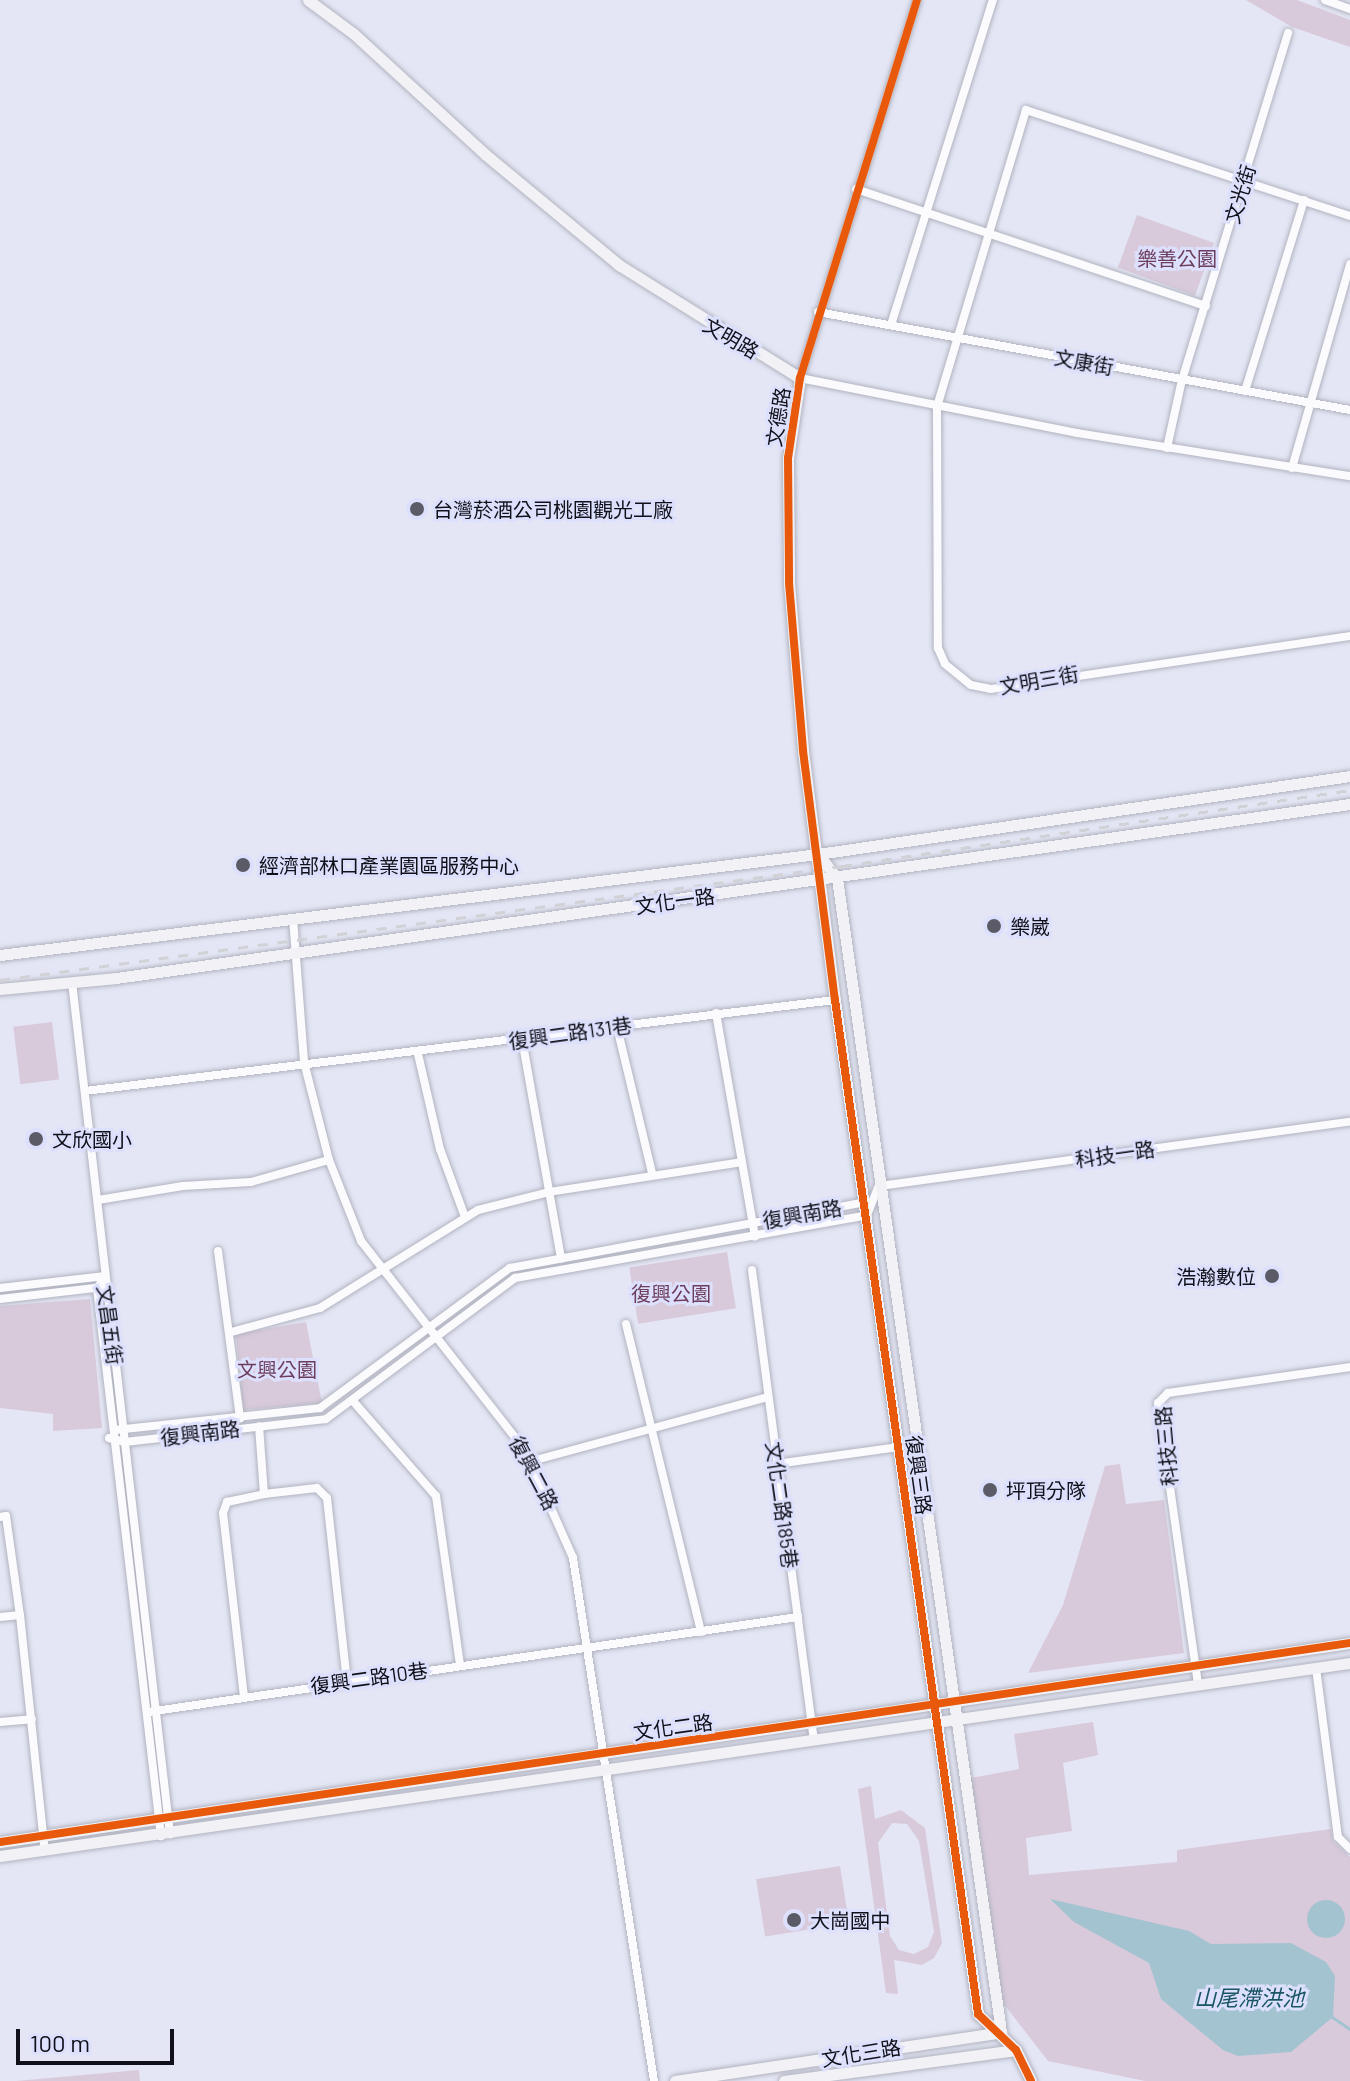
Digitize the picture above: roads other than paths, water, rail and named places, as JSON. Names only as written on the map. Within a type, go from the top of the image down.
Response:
[{"type":"street","name":"文明路","points":[[308,0],[354,34],[486,155],[619,265],[800,378],[937,407],[1167,448],[1350,476]]},
{"type":"street","name":"文德路","points":[[818,854],[789,583],[788,458],[800,378],[818,312],[917,0]]},
{"type":"street","points":[[891,325],[922,212],[993,0]]},
{"type":"street","points":[[1325,0],[1349,6]]},
{"type":"street","name":"文光街","points":[[1167,448],[1182,380],[1288,33]]},
{"type":"street","name":"文明三街","points":[[1244,180],[1026,110],[937,407],[938,648],[951,670],[971,685],[991,689],[1350,636]]},
{"type":"street","points":[[1244,180],[1350,216]]},
{"type":"street","points":[[856,189],[1206,306]]},
{"type":"street","points":[[1245,391],[1304,200]]},
{"type":"street","points":[[1292,468],[1350,264]]},
{"type":"street","name":"文康街","points":[[818,312],[1350,410]]},
{"type":"street","name":"文化一路","points":[[0,955],[818,854],[1350,776]]},
{"type":"street","name":"文化一路","points":[[0,989],[72,982],[822,881],[1350,804]]},
{"type":"street","points":[[818,854],[837,878]]},
{"type":"street","name":"復興三路","points":[[818,854],[835,1000],[978,2014],[1001,2032],[1016,2050],[1031,2081]]},
{"type":"street","name":"復興三路","points":[[837,878],[951,1702],[1001,2032]]},
{"type":"street","name":"復興二路","points":[[293,918],[304,1062],[329,1160],[361,1241],[382,1274],[532,1461],[573,1558],[591,1649],[605,1768],[654,2081]]},
{"type":"street","points":[[0,1288],[105,1276],[72,982]]},
{"type":"street","name":"復興二路131巷","points":[[85,1091],[304,1062],[418,1054],[835,1000]]},
{"type":"street","points":[[716,1013],[755,1237]]},
{"type":"street","points":[[617,1027],[652,1173]]},
{"type":"street","points":[[522,1039],[561,1259]]},
{"type":"street","points":[[418,1054],[440,1149],[465,1217]]},
{"type":"street","name":"科技一路","points":[[880,1186],[1350,1122]]},
{"type":"street","points":[[98,1200],[183,1186],[251,1182],[329,1160]]},
{"type":"street","points":[[231,1332],[320,1308],[382,1274],[465,1217],[549,1192],[652,1173],[742,1162]]},
{"type":"street","name":"復興南路","points":[[118,1436],[326,1419],[515,1278],[755,1237],[866,1209],[880,1186]]},
{"type":"street","name":"復興南路","points":[[118,1436],[240,1415],[320,1408],[510,1268],[753,1223],[866,1209]]},
{"type":"street","points":[[218,1251],[231,1332],[240,1428]]},
{"type":"street","name":"文化二路185巷","points":[[752,1270],[814,1739]]},
{"type":"street","name":"文昌五街","points":[[105,1276],[102,1288],[118,1436],[166,1835]]},
{"type":"street","points":[[0,1299],[102,1288]]},
{"type":"street","points":[[460,1306],[467,1315]]},
{"type":"street","points":[[626,1324],[701,1632]]},
{"type":"street","points":[[884,1341],[901,1339]]},
{"type":"street","name":"科技三路","points":[[1198,1684],[1159,1412],[1162,1396],[1350,1367]]},
{"type":"street","points":[[532,1461],[767,1397]]},
{"type":"street","points":[[353,1401],[436,1496],[460,1665]]},
{"type":"street","points":[[259,1426],[264,1494]]},
{"type":"street","points":[[776,1464],[899,1447]]},
{"type":"street","points":[[244,1697],[223,1513],[227,1502],[264,1494],[317,1488],[327,1498],[347,1681]]},
{"type":"street","points":[[0,1517],[6,1516],[8,1525],[45,1851]]},
{"type":"street","points":[[0,1617],[20,1615]]},
{"type":"street","name":"復興二路10巷","points":[[152,1711],[798,1617]]},
{"type":"street","name":"文化二路","points":[[0,1842],[1350,1643]]},
{"type":"street","name":"文化二路","points":[[0,1856],[166,1835],[605,1768],[938,1724],[1350,1663]]},
{"type":"street","points":[[1316,1668],[1338,1837],[1350,1849]]},
{"type":"street","points":[[0,1722],[32,1719]]},
{"type":"street","name":"文化三路","points":[[675,2081],[1001,2032]]},
{"type":"street","name":"文化三路","points":[[784,2081],[1016,2050]]},
{"type":"water","name":"山尾滯洪池","points":[[1050,1899],[1189,1931],[1211,1944],[1291,1943],[1326,1962],[1335,1976],[1333,2017],[1291,2052],[1238,2056],[1223,2050],[1161,1999],[1149,1963],[1074,1922]]},
{"type":"water","points":[[1326,1900],[1339,1906],[1345,1919],[1339,1932],[1326,1938],[1313,1932],[1307,1919],[1313,1906]]},
{"type":"waterway","points":[[1329,2015],[1350,2029]]},
{"type":"railway","points":[[0,980],[842,866],[1350,790]]},
{"type":"place","name":"台灣菸酒公司桃園觀光工廠","points":[[417,509]]},
{"type":"place","name":"經濟部林口產業園區服務中心","points":[[243,865]]},
{"type":"place","name":"樂崴","points":[[994,926]]},
{"type":"place","name":"文欣國小","points":[[36,1139]]},
{"type":"place","name":"浩瀚數位","points":[[1272,1276]]},
{"type":"place","name":"坪頂分隊","points":[[990,1490]]},
{"type":"place","name":"大崗國中","points":[[794,1920]]},
{"type":"park label","name":"樂善公園","points":[[1177,258]]},
{"type":"park label","name":"復興公園","points":[[671,1293]]},
{"type":"park label","name":"文興公園","points":[[277,1369]]}]
